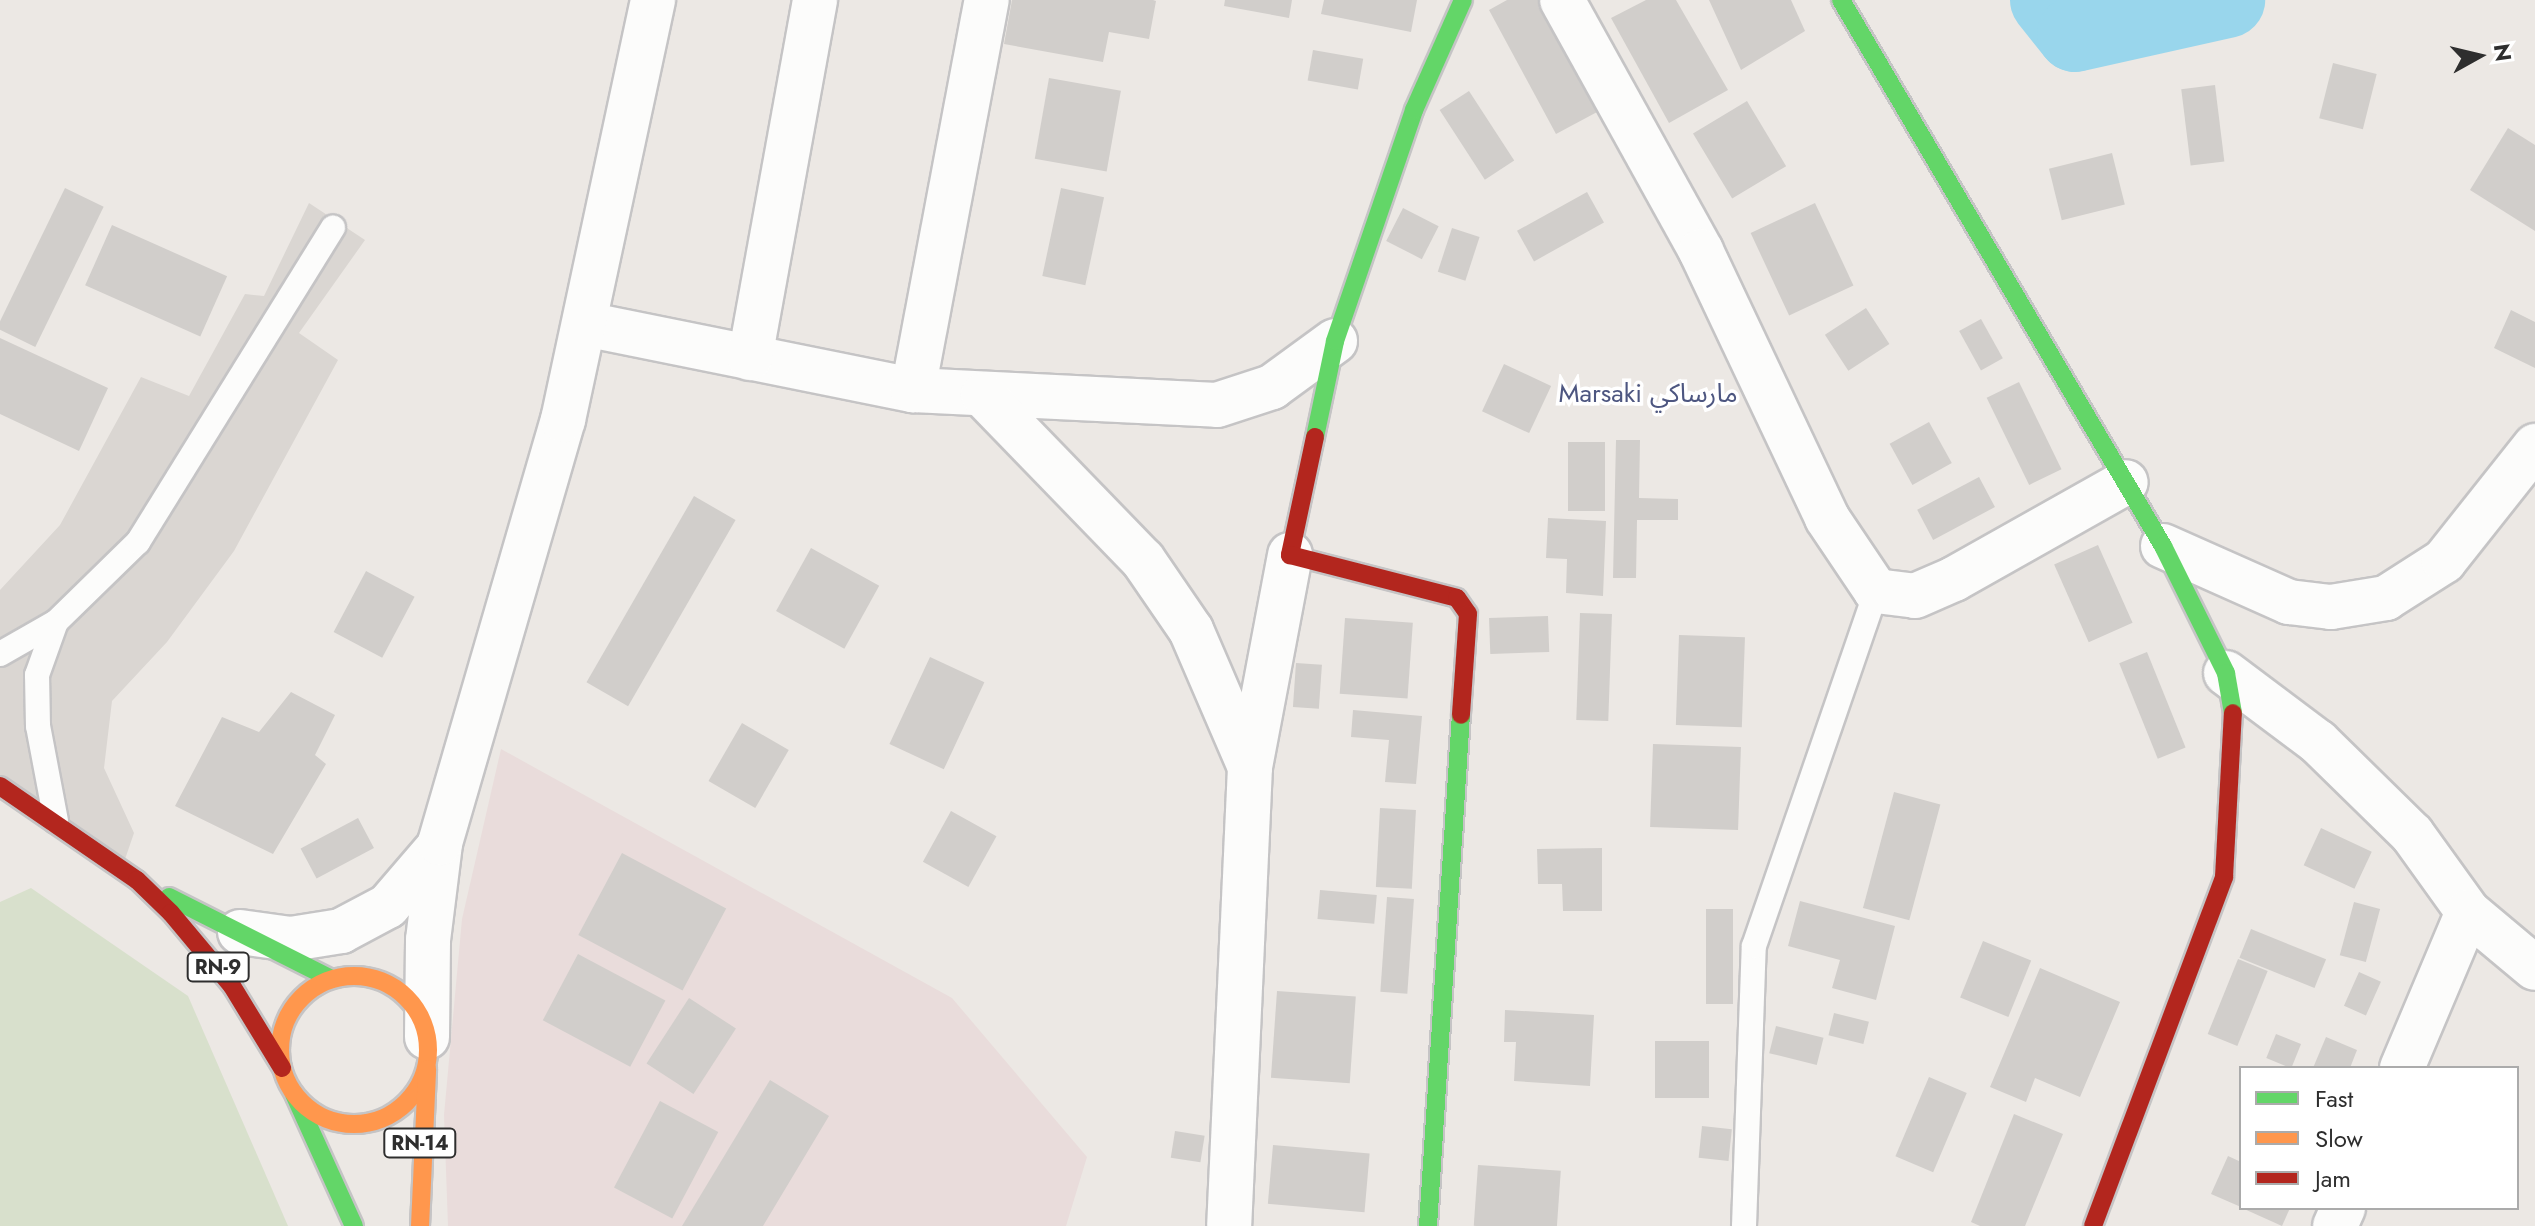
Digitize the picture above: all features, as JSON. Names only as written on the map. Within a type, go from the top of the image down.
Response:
[{"type":"street","points":[[291,1088],[324,1118],[369,1123],[408,1101],[427,1049],[428,940],[440,843],[585,324],[653,0]]},
{"type":"street","points":[[750,358],[815,0]]},
{"type":"street","points":[[913,390],[987,0]]},
{"type":"street","points":[[1229,1226],[1250,767],[1290,555],[1335,341],[1414,110],[1463,0]]},
{"type":"street","points":[[1562,0],[1701,251],[1827,518],[1876,591],[1915,596],[1954,579],[2126,482]]},
{"type":"street","points":[[1841,0],[2163,546],[2226,673],[2236,733],[2224,877],[2093,1226]]},
{"type":"street","points":[[585,324],[913,390],[1217,405],[1272,387],[1335,341]]},
{"type":"street","points":[[983,395],[1143,560],[1191,630],[1250,767]]},
{"type":"street","points":[[2163,546],[2289,602],[2331,607],[2386,598],[2444,561],[2535,446]]},
{"type":"street","points":[[1290,555],[1437,590],[1457,598],[1468,614],[1428,1226]]},
{"type":"street","points":[[2226,673],[2318,742],[2412,834],[2468,912],[2535,968]]},
{"type":"street","name":"RN-9","points":[[0,786],[56,821],[137,880],[335,978]]},
{"type":"street","points":[[335,978],[347,947],[365,920],[408,888],[440,843]]},
{"type":"street","name":"RN-9","points":[[137,880],[232,986],[282,1068]]},
{"type":"street","points":[[2403,1066],[2468,912]]},
{"type":"street","points":[[240,932],[291,939],[365,920]]},
{"type":"street","points":[[354,1226],[282,1068],[281,1045],[290,1014],[311,989],[335,978],[389,984],[414,1006],[427,1049]]},
{"type":"street","name":"RN-14","points":[[420,1226],[427,1049]]},
{"type":"lane","points":[[0,654],[56,622],[138,542],[333,227]]},
{"type":"lane","points":[[1744,1226],[1754,946],[1876,591]]},
{"type":"lane","points":[[56,622],[37,675],[38,726],[56,821]]},
{"type":"shaded area","points":[[309,203],[365,240],[299,333],[338,360],[234,551],[167,642],[112,701],[104,768],[134,833],[123,865],[0,784],[0,590],[60,525],[141,377],[189,396],[245,294],[264,296]]},
{"type":"shaded area","points":[[501,749],[952,998],[1087,1157],[1066,1226],[448,1226],[444,1115],[462,919]]},
{"type":"green space","points":[[31,888],[188,996],[288,1226],[0,1226],[0,902]]},
{"type":"building","points":[[1012,0],[1156,1],[1149,39],[1109,32],[1103,62],[1004,44]]},
{"type":"building","points":[[1225,0],[1292,0],[1289,18],[1224,6]]},
{"type":"building","points":[[1324,0],[1417,0],[1411,32],[1321,14]]},
{"type":"building","points":[[1507,0],[1539,0],[1599,111],[1556,134],[1489,10]]},
{"type":"building","points":[[1646,0],[1676,0],[1728,90],[1669,123],[1611,18]]},
{"type":"building","points":[[1709,0],[1791,0],[1805,31],[1741,70]]},
{"type":"building","points":[[1313,50],[1363,59],[1358,89],[1308,81]]},
{"type":"building","points":[[2333,63],[2377,74],[2363,129],[2319,118]]},
{"type":"building","points":[[1049,78],[1121,91],[1107,171],[1035,159]]},
{"type":"building","points":[[2215,85],[2224,161],[2191,166],[2181,89]]},
{"type":"building","points":[[1469,91],[1514,161],[1485,180],[1440,110]]},
{"type":"building","points":[[1747,101],[1786,166],[1732,199],[1693,133]]},
{"type":"building","points":[[2508,128],[2535,145],[2535,231],[2470,190]]},
{"type":"building","points":[[2112,153],[2125,204],[2062,220],[2049,169]]},
{"type":"building","points":[[65,188],[104,207],[35,347],[0,330],[0,321]]},
{"type":"building","points":[[1061,188],[1104,197],[1085,285],[1042,276]]},
{"type":"building","points":[[1587,192],[1604,223],[1534,261],[1517,231]]},
{"type":"building","points":[[1815,203],[1853,285],[1789,315],[1751,233]]},
{"type":"building","points":[[1403,208],[1439,226],[1422,259],[1386,241]]},
{"type":"building","points":[[112,225],[227,276],[200,337],[85,285]]},
{"type":"building","points":[[1452,228],[1480,237],[1465,281],[1438,272]]},
{"type":"building","points":[[1866,308],[1889,344],[1848,371],[1825,335]]},
{"type":"building","points":[[2511,310],[2535,322],[2535,368],[2494,348]]},
{"type":"building","points":[[1981,319],[2003,358],[1981,370],[1959,331]]},
{"type":"building","points":[[0,338],[108,388],[79,451],[0,414]]},
{"type":"building","points":[[1504,364],[1551,386],[1529,433],[1482,411]]},
{"type":"building","points":[[2019,382],[2062,469],[2029,485],[1987,398]]},
{"type":"building","points":[[1929,422],[1952,463],[1912,485],[1890,444]]},
{"type":"building","points":[[1616,440],[1640,440],[1639,498],[1678,499],[1678,520],[1637,520],[1636,578],[1613,578]]},
{"type":"building","points":[[1568,442],[1605,442],[1605,511],[1568,511]]},
{"type":"building","points":[[1979,477],[1995,507],[1933,540],[1917,510]]},
{"type":"building","points":[[694,496],[736,520],[628,706],[586,682]]},
{"type":"building","points":[[1548,518],[1606,521],[1603,596],[1566,593],[1567,559],[1546,558]]},
{"type":"building","points":[[2098,545],[2133,623],[2089,642],[2054,565]]},
{"type":"building","points":[[811,548],[879,586],[844,649],[776,611]]},
{"type":"building","points":[[366,571],[415,597],[382,658],[334,632]]},
{"type":"building","points":[[1580,613],[1612,614],[1608,721],[1576,720]]},
{"type":"building","points":[[1548,616],[1549,652],[1490,654],[1489,618]]},
{"type":"building","points":[[1345,618],[1413,623],[1408,699],[1340,694]]},
{"type":"building","points":[[1679,635],[1745,637],[1742,727],[1676,725]]},
{"type":"building","points":[[2147,652],[2186,747],[2158,759],[2119,663]]},
{"type":"building","points":[[930,657],[984,682],[944,769],[889,744]]},
{"type":"building","points":[[1296,663],[1322,665],[1319,709],[1293,707]]},
{"type":"building","points":[[291,692],[335,715],[315,755],[326,764],[273,854],[175,806],[222,717],[259,732]]},
{"type":"building","points":[[1353,710],[1422,716],[1416,784],[1385,782],[1389,740],[1351,737]]},
{"type":"building","points":[[742,723],[789,750],[755,808],[708,781]]},
{"type":"building","points":[[1653,744],[1741,747],[1738,830],[1650,827]]},
{"type":"building","points":[[1894,792],[1940,804],[1909,920],[1863,908]]},
{"type":"building","points":[[1380,808],[1416,810],[1412,889],[1376,887]]},
{"type":"building","points":[[951,811],[996,836],[968,887],[923,862]]},
{"type":"building","points":[[358,818],[374,848],[317,879],[301,849]]},
{"type":"building","points":[[2321,828],[2372,852],[2354,889],[2304,865]]},
{"type":"building","points":[[1602,848],[1602,911],[1563,911],[1562,884],[1538,884],[1537,849]]},
{"type":"building","points":[[622,853],[726,908],[683,991],[578,935]]},
{"type":"building","points":[[1320,890],[1377,895],[1374,924],[1317,919]]},
{"type":"building","points":[[1387,897],[1414,899],[1407,994],[1380,992]]},
{"type":"building","points":[[1800,901],[1895,926],[1876,1000],[1832,988],[1840,960],[1788,946]]},
{"type":"building","points":[[2354,902],[2380,909],[2366,962],[2340,955]]},
{"type":"building","points":[[1706,909],[1733,909],[1733,1004],[1706,1004]]},
{"type":"building","points":[[2251,929],[2326,959],[2314,988],[2239,958]]},
{"type":"building","points":[[1983,941],[2031,960],[2008,1017],[1960,998]]},
{"type":"building","points":[[578,954],[665,1000],[630,1067],[543,1020]]},
{"type":"building","points":[[2238,959],[2268,971],[2237,1046],[2208,1034]]},
{"type":"building","points":[[2040,968],[2120,1002],[2080,1097],[2035,1078],[2026,1102],[1990,1087]]},
{"type":"building","points":[[2359,972],[2381,982],[2366,1016],[2344,1006]]},
{"type":"building","points":[[1277,991],[1356,997],[1350,1083],[1271,1078]]},
{"type":"building","points":[[689,998],[736,1028],[693,1094],[647,1063]]},
{"type":"building","points":[[1505,1010],[1594,1015],[1590,1086],[1514,1081],[1516,1042],[1504,1042]]},
{"type":"building","points":[[1834,1013],[1869,1022],[1863,1044],[1828,1035]]},
{"type":"building","points":[[1776,1026],[1824,1038],[1817,1065],[1769,1053]]},
{"type":"building","points":[[2276,1034],[2301,1044],[2292,1066],[2266,1058]]},
{"type":"building","points":[[2326,1037],[2357,1050],[2351,1066],[2314,1066]]},
{"type":"building","points":[[1655,1041],[1709,1041],[1709,1098],[1655,1098]]},
{"type":"building","points":[[1929,1077],[1967,1093],[1933,1172],[1895,1156]]},
{"type":"building","points":[[770,1080],[829,1116],[763,1226],[682,1226]]},
{"type":"building","points":[[660,1101],[718,1132],[672,1219],[614,1188]]},
{"type":"building","points":[[2014,1114],[2063,1134],[2025,1226],[1980,1226],[1971,1222]]},
{"type":"building","points":[[1702,1126],[1732,1129],[1728,1161],[1699,1158]]},
{"type":"building","points":[[1175,1131],[1205,1136],[1200,1162],[1171,1158]]},
{"type":"building","points":[[1273,1145],[1370,1153],[1364,1212],[1268,1204]]},
{"type":"building","points":[[2228,1156],[2239,1161],[2239,1206],[2211,1194]]},
{"type":"building","points":[[1478,1165],[1561,1171],[1557,1226],[1474,1226]]},
{"type":"building","points":[[2246,1210],[2289,1210],[2282,1226]]},
{"type":"waterway","points":[[2048,0],[2075,34],[2227,0]]},
{"type":"traffic: fast","points":[[1315,437],[1335,341],[1414,110],[1463,0]]},
{"type":"traffic: fast","points":[[1841,0],[2163,546],[2226,673],[2233,713]]},
{"type":"traffic: fast","points":[[1428,1226],[1461,715]]},
{"type":"traffic: fast","points":[[169,897],[331,979]]},
{"type":"traffic: fast","points":[[294,1094],[354,1226]]},
{"type":"traffic: slow","points":[[354,976],[382,982],[406,998],[422,1022],[428,1050],[422,1078],[406,1102],[382,1118],[354,1124],[326,1118],[302,1102],[286,1078],[280,1050],[286,1022],[302,998],[326,982],[354,976]]},
{"type":"traffic: slow","points":[[420,1226],[427,1069]]},
{"type":"traffic: jam","points":[[1315,437],[1290,555],[1457,598],[1468,614],[1461,715]]},
{"type":"traffic: jam","points":[[2093,1226],[2224,877],[2233,713]]},
{"type":"traffic: jam","points":[[0,786],[137,880],[171,913],[232,986],[282,1068]]},
{"type":"district","name":"Marsaki مارساكي","points":[[1648,394]]}]
